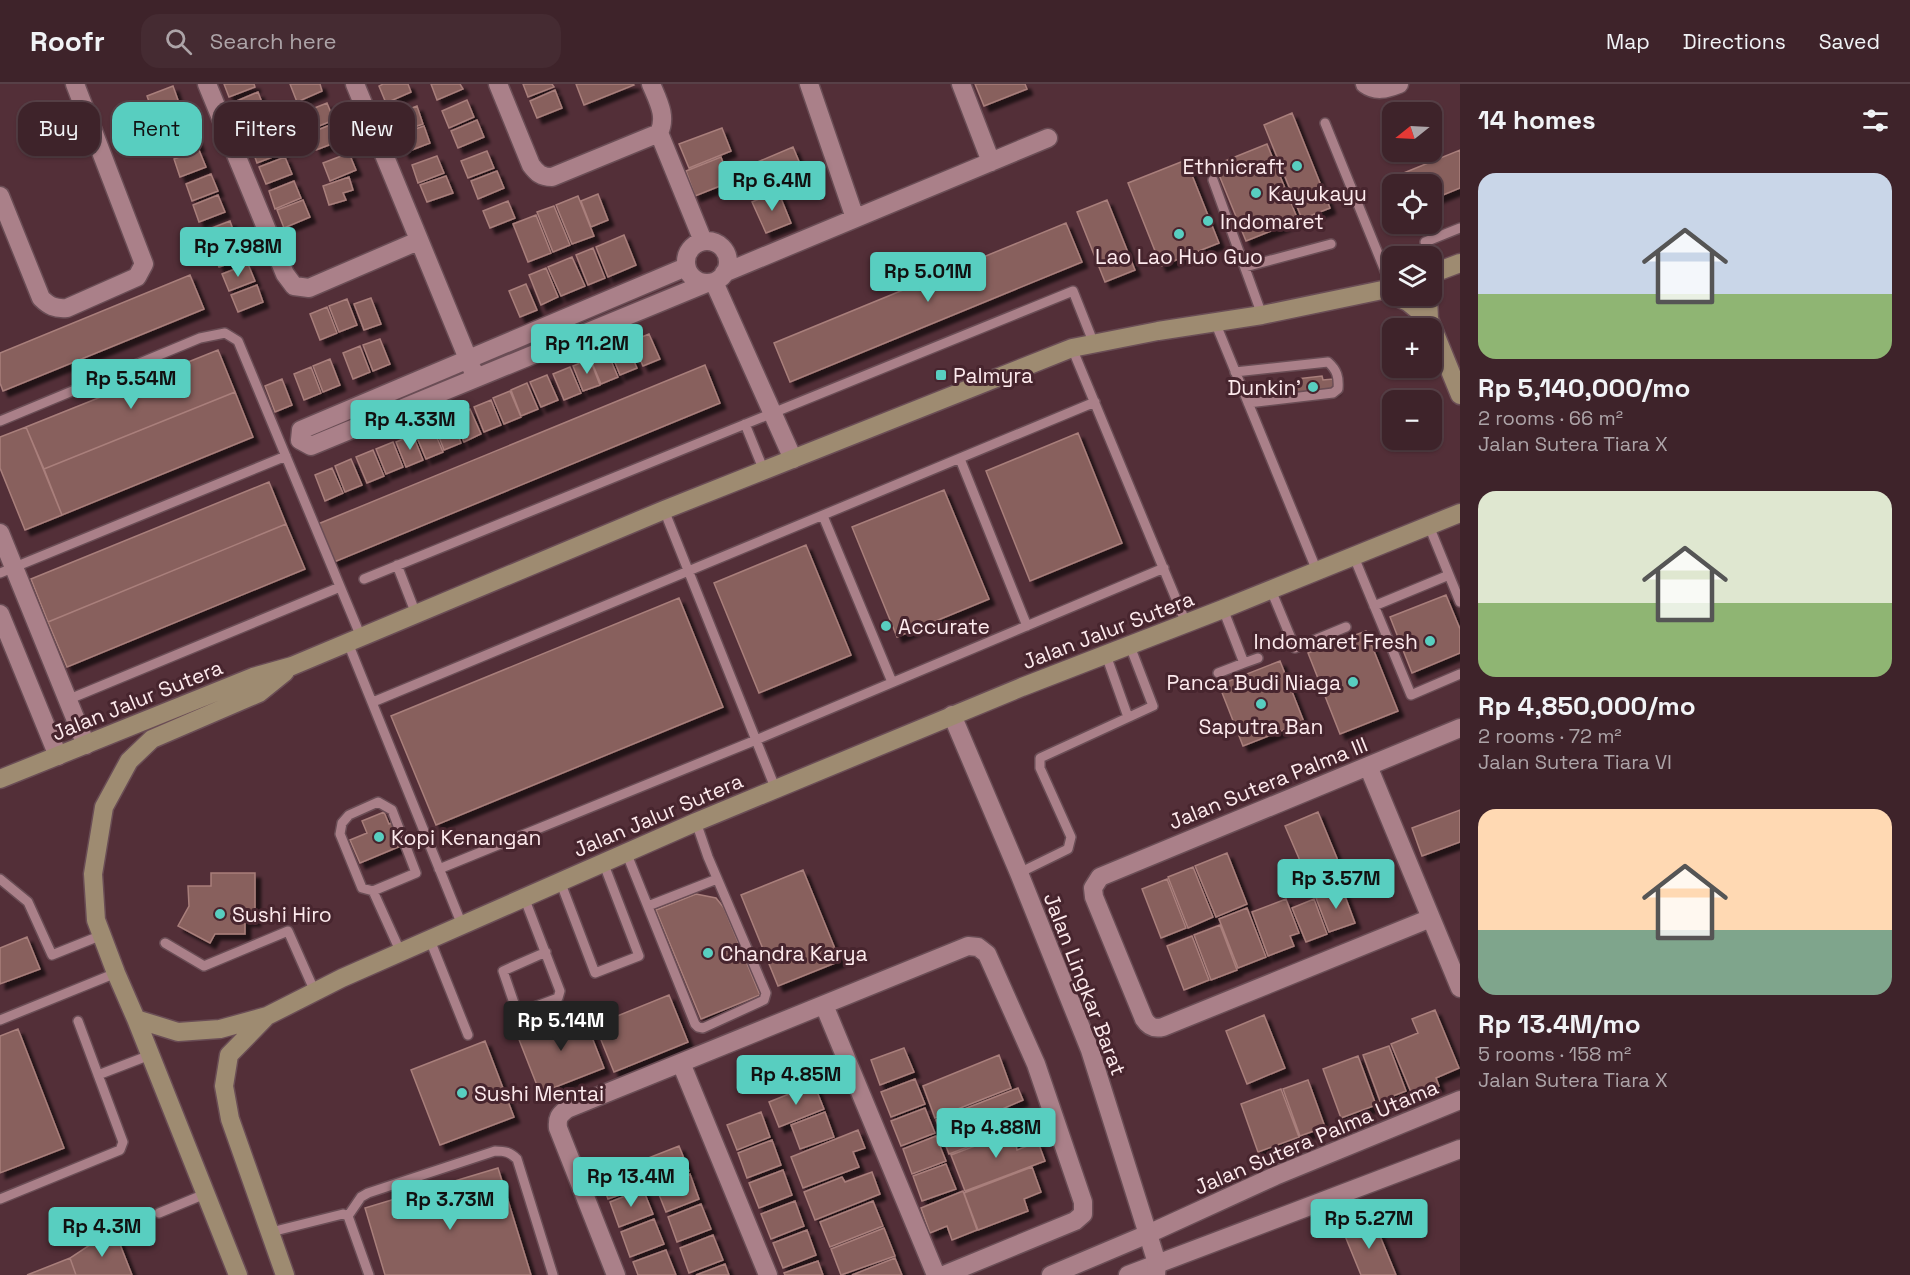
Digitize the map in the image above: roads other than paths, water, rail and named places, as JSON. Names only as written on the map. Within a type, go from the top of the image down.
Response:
[{"type":"main road","points":[[1442,271],[1460,263]]},
{"type":"main road","name":"Jalan Jalur Sutera","points":[[0,779],[253,677],[292,666],[664,510],[1072,348],[1382,292]]},
{"type":"main road","points":[[1413,306],[1428,318]]},
{"type":"main road","points":[[1442,351],[1460,395]]},
{"type":"main road","name":"Jalan Jalur Sutera","points":[[292,666],[259,693],[152,738],[129,761],[105,807],[93,874],[96,920],[136,1019],[178,1032],[220,1029],[267,1017],[462,925],[696,822],[952,715],[1460,513]]},
{"type":"main road","points":[[267,1017],[229,1055],[224,1086],[230,1119],[285,1275]]},
{"type":"main road","points":[[136,1019],[238,1275]]},
{"type":"street","points":[[0,196],[41,298],[48,305],[58,309],[67,308],[137,277],[144,264],[75,84]]},
{"type":"street","points":[[207,84],[285,274],[294,286],[309,288],[418,241]]},
{"type":"street","points":[[355,84],[476,379]]},
{"type":"street","points":[[498,84],[531,165],[536,173],[544,177],[552,177],[659,134],[663,112],[651,84]]},
{"type":"street","points":[[809,84],[855,218]]},
{"type":"street","points":[[961,84],[991,162]]},
{"type":"street","points":[[1372,87],[1399,84]]},
{"type":"street","points":[[659,134],[703,241]]},
{"type":"street","points":[[686,267],[301,430],[300,440],[311,446],[476,379],[1048,138]]},
{"type":"street","points":[[703,241],[717,243],[726,254],[727,267],[715,279],[694,279],[686,267],[687,253],[691,247],[703,241]]},
{"type":"street","points":[[715,279],[793,459]]},
{"type":"street","points":[[0,532],[7,570],[86,745]]},
{"type":"street","points":[[0,614],[58,756]]},
{"type":"street","name":"Jalan Lingkar Barat","points":[[952,715],[1090,1050],[1148,1234],[1156,1269]]},
{"type":"street","name":"Jalan Sutera Palma III","points":[[1431,918],[1163,1027],[1155,1028],[1148,1025],[1139,1008],[1094,897],[1093,888],[1100,877],[1460,728]]},
{"type":"street","points":[[1368,766],[1460,988]]},
{"type":"street","points":[[616,1275],[558,1128],[557,1120],[560,1114],[567,1109],[968,946],[978,947],[987,954],[1036,1064],[1083,1202],[1083,1214],[1075,1221],[944,1275]]},
{"type":"street","points":[[824,1005],[936,1275]]},
{"type":"street","points":[[681,1063],[768,1275]]},
{"type":"street","name":"Jalan Sutera Palma Utama","points":[[1051,1275],[1275,1176],[1460,1100]]},
{"type":"street","points":[[1128,1275],[1156,1269],[1294,1210],[1460,1149]]},
{"type":"street","points":[[606,1251],[610,1275]]},
{"type":"lane","points":[[1325,123],[1382,270]]},
{"type":"lane","points":[[1213,180],[1262,315]]},
{"type":"lane","points":[[1425,242],[1460,228]]},
{"type":"lane","points":[[1245,267],[1331,244]]},
{"type":"lane","points":[[364,579],[1073,291],[1094,344]]},
{"type":"lane","points":[[1215,322],[1317,571]]},
{"type":"lane","points":[[0,421],[200,338],[225,333],[238,341],[340,587],[373,702],[462,925]]},
{"type":"lane","points":[[1072,348],[1186,623]]},
{"type":"lane","points":[[1235,372],[1328,362],[1335,368],[1339,380],[1338,389],[1333,393],[1248,403]]},
{"type":"lane","points":[[373,702],[1095,402]]},
{"type":"lane","points":[[745,424],[764,471]]},
{"type":"lane","points":[[7,570],[286,456]]},
{"type":"lane","points":[[960,459],[1027,626]]},
{"type":"lane","points":[[664,510],[776,790]]},
{"type":"lane","points":[[824,516],[892,682]]},
{"type":"lane","points":[[1429,526],[1460,602]]},
{"type":"lane","points":[[1354,557],[1411,695],[1460,674]]},
{"type":"lane","points":[[397,565],[416,614]]},
{"type":"lane","points":[[439,869],[756,740],[1164,568]]},
{"type":"lane","points":[[1374,606],[1449,575]]},
{"type":"lane","points":[[67,699],[340,587]]},
{"type":"lane","points":[[1271,590],[1295,648],[1346,627]]},
{"type":"lane","points":[[1223,609],[1244,663]]},
{"type":"lane","points":[[1018,873],[1068,849],[1071,837],[1040,768],[1040,758],[1153,706],[1130,646]]},
{"type":"lane","points":[[1106,655],[1128,717]]},
{"type":"lane","points":[[1218,673],[1258,658]]},
{"type":"lane","points":[[378,802],[392,810],[416,873],[374,891],[362,888],[340,834],[342,823],[350,815],[378,802]]},
{"type":"lane","points":[[626,852],[695,1024],[703,1028],[764,1000],[766,996],[696,822]]},
{"type":"lane","points":[[560,881],[595,973],[639,956],[603,862]]},
{"type":"lane","points":[[0,879],[28,902],[52,955],[102,935]]},
{"type":"lane","points":[[648,906],[717,879]]},
{"type":"lane","points":[[374,891],[401,953]]},
{"type":"lane","points":[[524,897],[546,952],[560,991],[558,998],[523,1011],[516,1009],[503,971],[546,952]]},
{"type":"lane","points":[[165,943],[204,966],[288,932],[315,993]]},
{"type":"lane","points":[[430,940],[468,1035]]},
{"type":"lane","points":[[0,1020],[116,973]]},
{"type":"lane","points":[[0,1199],[120,1150],[123,1142],[78,1021]]},
{"type":"lane","points":[[98,1075],[150,1056]]},
{"type":"lane","points":[[348,1216],[361,1197],[368,1193],[495,1151],[503,1151],[512,1154],[517,1159],[554,1275]]},
{"type":"lane","points":[[159,1213],[205,1194]]},
{"type":"lane","points":[[271,1232],[343,1214],[348,1216]]},
{"type":"lane","points":[[348,1216],[369,1275]]},
{"type":"place","name":"Ethnicraft","points":[[1297,166]]},
{"type":"place","name":"Kayukayu","points":[[1256,193]]},
{"type":"place","name":"Indomaret","points":[[1208,221]]},
{"type":"place","name":"Lao Lao Huo Guo","points":[[1179,234]]},
{"type":"place","name":"Palmyra","points":[[941,375]]},
{"type":"place","name":"Dunkin'","points":[[1313,387]]},
{"type":"place","name":"Accurate","points":[[886,626]]},
{"type":"place","name":"Indomaret Fresh","points":[[1430,641]]},
{"type":"place","name":"Panca Budi Niaga","points":[[1353,682]]},
{"type":"place","name":"Saputra Ban","points":[[1261,704]]},
{"type":"place","name":"Kopi Kenangan","points":[[379,837]]},
{"type":"place","name":"Sushi Hiro","points":[[220,914]]},
{"type":"place","name":"Chandra Karya","points":[[708,953]]},
{"type":"place","name":"Sushi Mentai","points":[[462,1093]]}]
